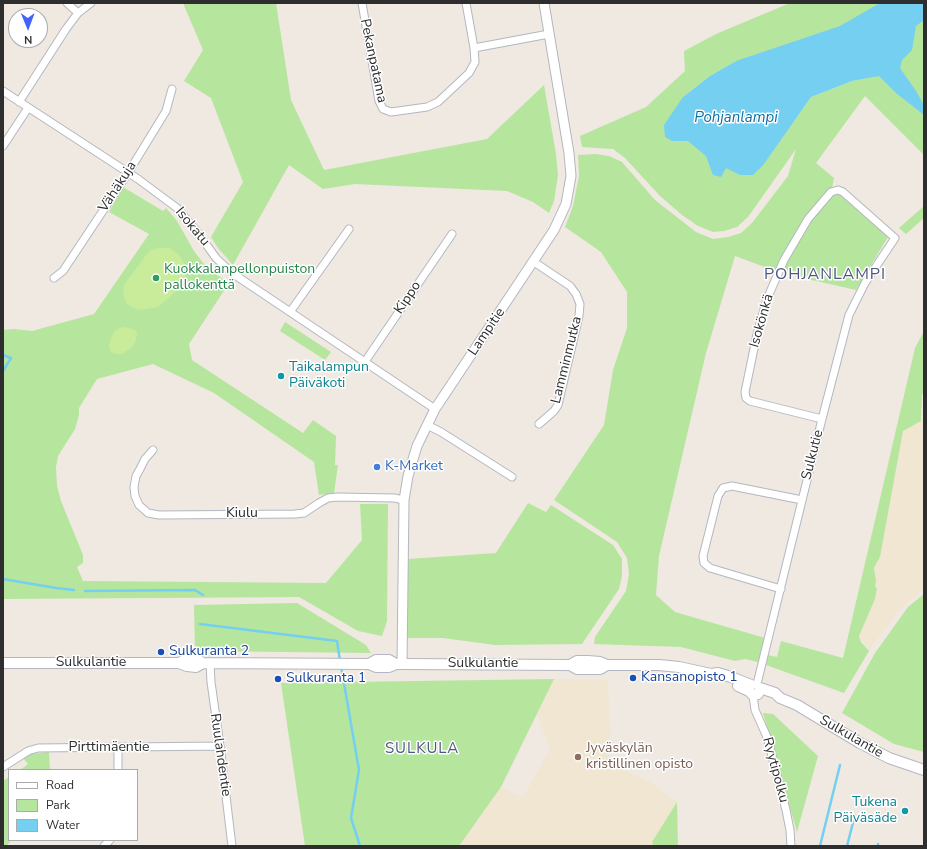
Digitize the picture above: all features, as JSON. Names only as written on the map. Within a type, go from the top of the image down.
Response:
[{"type":"main road","name":"Sulkulantie","points":[[3,663],[179,663],[187,666],[196,666],[206,663],[369,664],[376,660],[389,660],[399,664],[570,665],[577,669],[600,669],[607,665],[679,667],[711,674],[716,679],[775,693],[780,698],[797,705],[860,743],[889,758],[924,770]]},
{"type":"street","points":[[67,3],[78,13]]},
{"type":"street","points":[[19,102],[66,29],[78,13],[91,3]]},
{"type":"street","name":"Pekanpatama","points":[[362,3],[379,101],[383,109],[391,112],[427,107],[438,102],[469,73],[475,62],[474,48]]},
{"type":"street","points":[[466,3],[474,48],[549,34]]},
{"type":"street","name":"Lampitie","points":[[399,664],[404,500],[408,476],[417,446],[435,409],[534,262],[554,230],[566,204],[571,176],[569,152],[544,3]]},
{"type":"street","name":"Vähäkuja","points":[[54,278],[62,271],[128,173],[166,111],[172,89]]},
{"type":"street","name":"Isokatu","points":[[3,92],[138,179],[177,208],[198,232],[216,258],[232,273],[364,363],[435,409]]},
{"type":"street","points":[[3,146],[28,108]]},
{"type":"street","name":"Isokönkä","points":[[822,419],[750,401],[746,398],[745,392],[767,299],[787,254],[808,219],[831,192],[838,190],[843,192],[895,238]]},
{"type":"street","points":[[290,312],[349,229]]},
{"type":"street","name":"Kippo","points":[[364,363],[452,234]]},
{"type":"street","name":"Sulkutie","points":[[755,689],[849,315],[865,283],[895,238]]},
{"type":"street","name":"Lamminmutka","points":[[534,262],[570,286],[576,294],[580,304],[579,316],[558,405],[554,411],[539,424]]},
{"type":"street","points":[[427,425],[441,432],[512,477]]},
{"type":"street","name":"Kiulu","points":[[153,450],[145,459],[136,476],[134,487],[135,496],[139,505],[148,513],[159,515],[296,514],[304,513],[328,498],[394,498],[404,500]]},
{"type":"street","points":[[781,589],[710,568],[704,563],[703,556],[718,496],[723,488],[732,486],[802,500]]},
{"type":"street","name":"Ruulahdentie","points":[[206,663],[220,746],[232,846]]},
{"type":"street","name":"Ryytipolku","points":[[755,689],[755,710],[767,737],[786,810],[790,830],[791,846]]},
{"type":"street","name":"Pirttimäentie","points":[[3,767],[28,751],[38,748],[220,746]]},
{"type":"street","points":[[118,748],[118,769]]},
{"type":"shaded area","points":[[924,419],[924,589],[901,608],[869,650],[859,636],[878,592],[875,586],[875,568],[880,557],[903,431]]},
{"type":"shaded area","name":"Jyväskylän kristillinen opisto","points":[[554,679],[608,680],[611,764],[650,782],[677,802],[652,842],[653,846],[459,846],[501,787],[523,798],[550,749],[537,714]]},
{"type":"green space","points":[[183,3],[276,3],[291,100],[324,170],[487,139],[544,85],[556,154],[558,175],[554,201],[549,213],[533,202],[507,191],[355,184],[323,189],[289,165],[233,265],[218,248],[211,237],[243,182],[211,98],[184,81],[203,50]]},
{"type":"green space","points":[[790,3],[924,3],[924,155],[865,96],[816,163],[834,178],[832,188],[888,237],[856,290],[781,273],[735,256],[706,353],[659,556],[656,595],[675,612],[765,638],[758,662],[745,659],[735,661],[681,647],[594,644],[595,637],[626,591],[629,574],[627,558],[617,542],[554,500],[604,425],[613,370],[627,328],[627,292],[601,252],[565,227],[573,206],[579,176],[578,155],[596,154],[609,156],[622,162],[655,200],[696,232],[713,239],[741,233],[752,223],[788,176],[796,149],[748,217],[737,227],[724,231],[713,232],[698,226],[682,215],[660,196],[625,158],[613,149],[582,147],[580,136],[646,107],[685,71],[684,51],[716,34]],"holes":[[[736,61],[872,77],[852,81],[811,97],[764,163],[683,97],[710,76]]]},
{"type":"green space","points":[[123,187],[163,211],[166,208],[177,221],[194,251],[207,268],[229,283],[189,344],[192,360],[303,433],[313,420],[336,436],[335,465],[338,465],[334,493],[319,495],[314,462],[214,393],[153,364],[97,379],[79,408],[79,415],[75,429],[58,456],[56,467],[57,486],[61,501],[83,555],[83,563],[77,567],[83,581],[326,583],[362,540],[360,504],[388,504],[387,621],[382,636],[358,631],[299,597],[3,599],[3,330],[14,329],[32,331],[94,314],[149,234],[109,212]]},
{"type":"green space","points":[[924,206],[924,218],[906,234],[899,228]]},
{"type":"green space","name":"Kuokkalanpellonpuiston pallokenttä","points":[[158,248],[170,248],[180,256],[184,263],[185,275],[183,282],[172,295],[158,307],[140,310],[133,308],[126,303],[123,292],[124,285],[149,251]]},
{"type":"green space","points":[[285,322],[331,352],[325,360],[280,331]]},
{"type":"green space","points":[[125,327],[135,330],[137,334],[136,340],[132,347],[122,354],[115,354],[111,352],[109,347],[110,341],[114,332]]},
{"type":"green space","points":[[924,331],[924,390],[922,395],[921,421],[903,431],[880,557],[874,568],[876,581],[875,586],[877,589],[875,599],[859,636],[861,642],[869,651],[844,693],[766,665],[768,655],[777,657],[781,641],[843,658],[915,348]]},
{"type":"green space","points":[[528,503],[546,512],[551,505],[613,545],[622,559],[622,576],[619,589],[582,644],[495,645],[443,638],[407,638],[408,559],[496,553]]},
{"type":"green space","points":[[924,594],[924,752],[894,744],[842,713],[875,653],[908,607]]},
{"type":"green space","points":[[297,603],[366,645],[371,653],[195,651],[194,605]]},
{"type":"green space","points":[[554,679],[501,787],[459,846],[305,846],[281,683]]},
{"type":"green space","points":[[763,713],[773,714],[818,756],[797,832]]},
{"type":"green space","points":[[49,752],[50,769],[21,769],[28,764],[23,758],[31,754]]},
{"type":"green space","points":[[8,778],[8,841],[10,841],[7,846],[3,846],[3,781]]},
{"type":"green space","points":[[677,802],[678,846],[653,846],[652,842]]},
{"type":"water","name":"Pohjanlampi","points":[[880,3],[924,3],[924,20],[916,26],[912,50],[902,60],[900,68],[924,105],[924,115],[896,93],[879,76],[852,81],[811,97],[764,164],[753,175],[740,175],[726,168],[721,177],[713,175],[706,156],[688,141],[672,141],[665,137],[664,125],[683,97],[710,76],[736,61],[840,26]]},
{"type":"waterway","points":[[3,355],[11,358],[3,371]]},
{"type":"waterway","points":[[3,579],[74,590]]},
{"type":"waterway","points":[[85,591],[195,590],[203,595]]},
{"type":"waterway","points":[[200,624],[337,641],[340,661]]},
{"type":"waterway","points":[[341,666],[359,770],[351,818],[360,846]]},
{"type":"waterway","points":[[820,846],[840,765]]},
{"type":"waterway","points":[[847,846],[855,815]]},
{"type":"place","name":"Kuokkalanpellonpuiston pallokenttä","points":[[156,278]]},
{"type":"place","name":"Taikalampun Päiväkoti","points":[[281,376]]},
{"type":"place","name":"K-Market","points":[[377,467]]},
{"type":"place","name":"Sulkuranta 2","points":[[161,652]]},
{"type":"place","name":"Kansanopisto 1","points":[[633,678]]},
{"type":"place","name":"Sulkuranta 1","points":[[278,679]]},
{"type":"place","name":"Jyväskylän kristillinen opisto","points":[[578,757]]},
{"type":"place","name":"Tukena Päiväsäde","points":[[905,811]]},
{"type":"district","name":"POHJANLAMPI","points":[[825,275]]},
{"type":"district","name":"SULKULA","points":[[422,749]]}]
